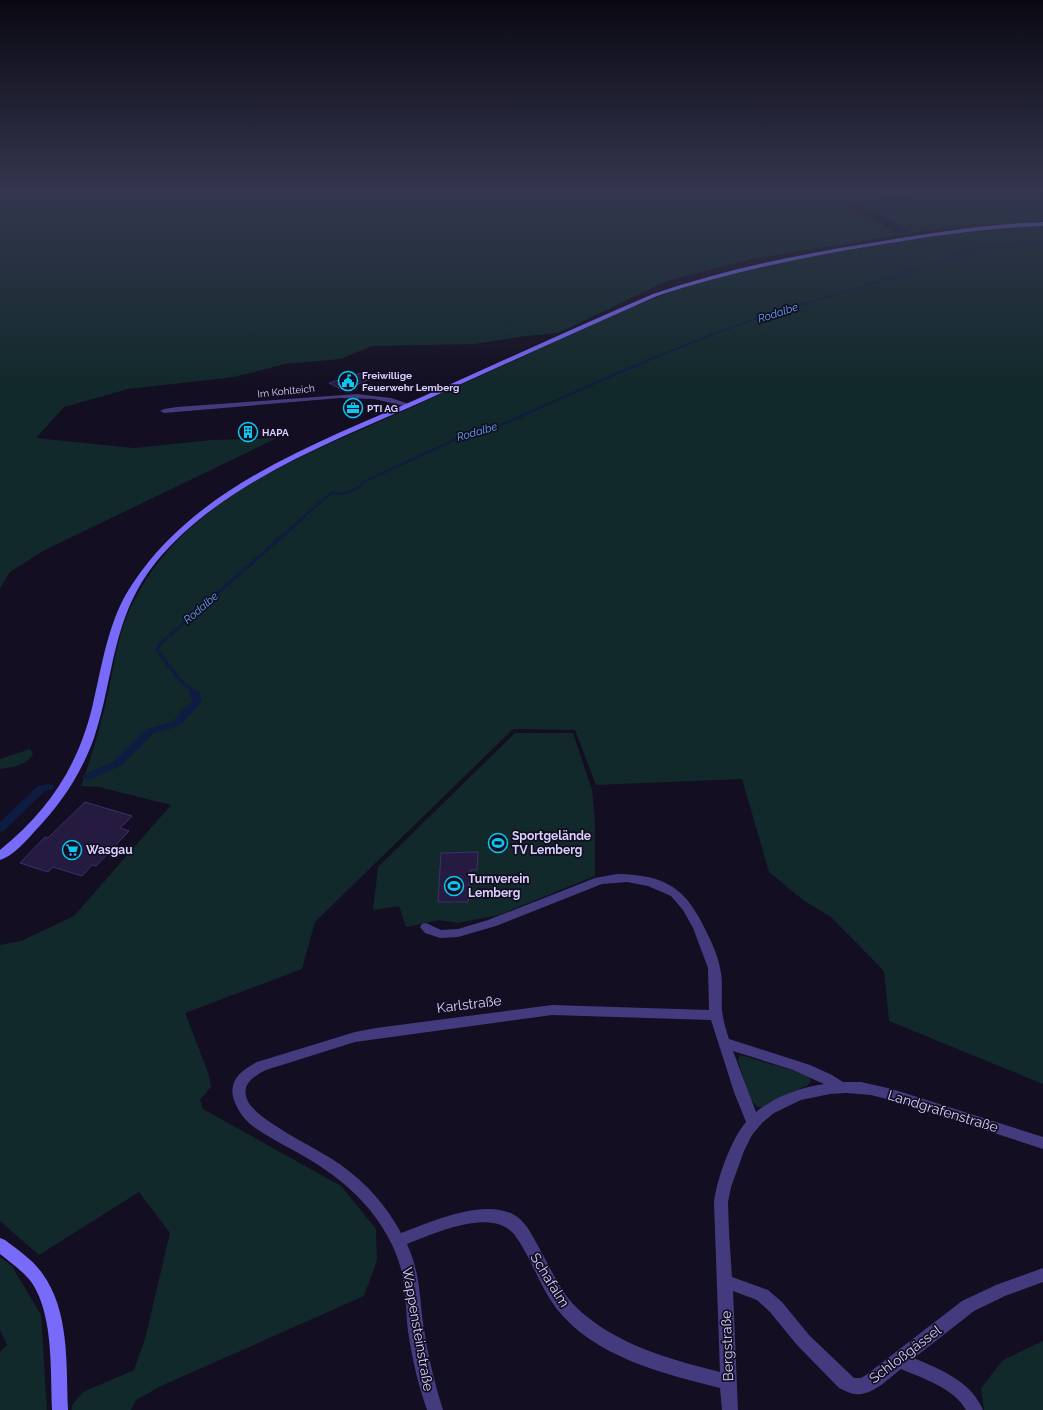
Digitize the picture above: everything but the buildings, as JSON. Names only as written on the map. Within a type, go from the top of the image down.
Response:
[{"type":"street","points":[[0,856],[28,833],[60,797],[75,770],[90,734],[112,643],[122,612],[135,586],[164,548],[198,516],[249,482],[301,454],[655,295],[716,274],[803,256]]},
{"type":"street","name":"Im Kohlteich","points":[[164,411],[266,404],[348,395],[384,398],[408,405]]},
{"type":"street","points":[[426,927],[429,930],[440,934],[458,933],[492,923],[612,877],[625,877],[667,888],[683,902],[706,944],[714,969],[716,1015],[744,1103],[754,1123]]},
{"type":"street","name":"Karlstraße","points":[[239,1085],[242,1079],[248,1074],[262,1066],[355,1037],[396,1029],[552,1010],[716,1015]]},
{"type":"street","points":[[724,1043],[815,1072],[832,1080],[841,1088]]},
{"type":"street","name":"Wappensteinstraße","points":[[239,1085],[240,1100],[250,1116],[259,1123],[321,1158],[342,1172],[361,1188],[376,1204],[398,1241],[406,1260],[411,1279],[415,1322],[421,1359],[435,1410]]},
{"type":"street","name":"Landgrafenstraße","points":[[725,1281],[721,1230],[721,1200],[730,1169],[742,1139],[754,1123],[768,1111],[792,1098],[823,1089],[861,1088],[907,1098],[1043,1143]]},
{"type":"street","name":"Schafalm","points":[[398,1241],[452,1222],[477,1216],[500,1218],[511,1222],[524,1238],[560,1301],[590,1330],[614,1345],[633,1354],[728,1382]]},
{"type":"street","points":[[0,1245],[37,1278],[52,1307],[56,1342],[60,1410]]},
{"type":"street","name":"Schloßgässel","points":[[725,1281],[762,1295],[776,1307],[803,1340],[845,1382],[853,1386],[862,1386],[899,1360],[975,1302],[1001,1290],[1043,1275]]},
{"type":"street","name":"Bergstraße","points":[[725,1281],[730,1410]]},
{"type":"street","points":[[899,1360],[940,1379],[957,1389],[967,1397],[975,1410]]},
{"type":"green space","points":[[0,256],[771,256],[751,259],[667,281],[558,333],[518,337],[475,344],[372,346],[340,359],[285,364],[234,377],[128,389],[64,407],[36,438],[134,448],[212,440],[277,438],[43,551],[10,572],[0,588]]},
{"type":"green space","points":[[818,256],[1043,256],[1043,1084],[889,1021],[884,971],[831,917],[803,900],[769,872],[742,779],[596,785],[575,730],[513,729],[315,922],[302,969],[185,1013],[209,1075],[211,1087],[200,1100],[203,1109],[341,1186],[376,1229],[377,1260],[364,1296],[161,1386],[136,1400],[131,1410],[72,1410],[72,1405],[83,1392],[134,1370],[145,1339],[170,1233],[139,1192],[39,1255],[0,1221],[0,945],[21,941],[74,916],[171,805],[99,787],[81,786],[99,728],[118,644],[125,620],[136,597],[159,561],[188,530],[220,504],[256,481],[294,460],[621,312],[665,294],[709,279]]},
{"type":"green space","name":"Sportgelände TV Lemberg","points":[[515,733],[573,733],[592,790],[595,820],[595,876],[499,915],[458,923],[439,920],[406,927],[399,906],[373,910],[378,867]]},
{"type":"green space","points":[[30,749],[33,754],[27,761],[10,768],[0,769],[0,759]]},
{"type":"green space","points":[[740,1055],[808,1075],[811,1081],[808,1085],[771,1102],[764,1107],[757,1107],[750,1098],[738,1060]]},
{"type":"green space","points":[[0,1257],[12,1266],[41,1315],[47,1410],[0,1410],[0,1352],[7,1345],[0,1330]]},
{"type":"green space","points":[[1043,1341],[1043,1410],[984,1410],[981,1388],[1003,1360]]},
{"type":"waterway","name":"Rodalbe","points":[[711,335],[767,315],[894,277],[955,256]]},
{"type":"waterway","name":"Rodalbe","points":[[304,517],[331,493],[341,494],[351,491],[361,486],[361,483],[460,437],[493,429],[579,390],[714,334]]},
{"type":"waterway","name":"Rodalbe","points":[[194,692],[179,679],[157,650],[160,644],[305,516]]},
{"type":"waterway","name":"Rodalbe","points":[[87,777],[118,763],[150,731],[176,724],[197,701],[194,692]]},
{"type":"waterway","name":"Rodalbe","points":[[0,828],[42,788],[49,787]]},
{"type":"place","name":"Freiwillige Feuerwehr Lemberg","points":[[348,381]]},
{"type":"place","name":"PTI AG","points":[[353,408]]},
{"type":"place","name":"HAPA","points":[[248,432]]},
{"type":"place","name":"Sportgelände TV Lemberg","points":[[498,843]]},
{"type":"place","name":"Wasgau","points":[[72,850]]},
{"type":"place","name":"Turnverein Lemberg","points":[[454,886]]}]
